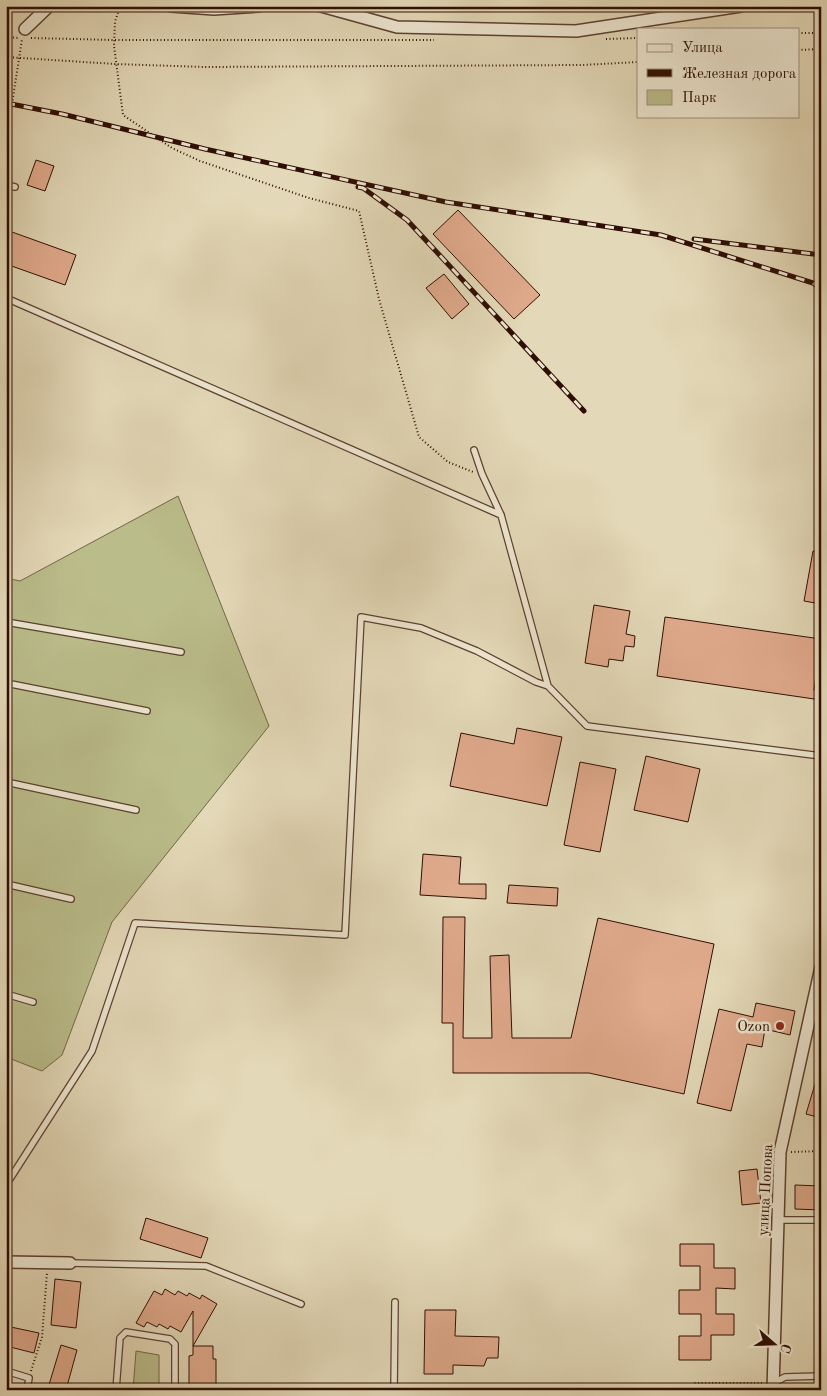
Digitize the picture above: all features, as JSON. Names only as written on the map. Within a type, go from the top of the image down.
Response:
[{"type":"street","points":[[28,33],[49,6]]},
{"type":"street","points":[[171,6],[214,9],[259,6]]},
{"type":"street","points":[[321,6],[397,27],[576,31],[741,6]]},
{"type":"street","name":"улица Попова","points":[[774,1386],[777,1220],[785,1152],[821,967]]},
{"type":"street","points":[[6,1262],[70,1263]]},
{"type":"lane","points":[[6,185],[15,187]]},
{"type":"lane","points":[[6,298],[500,515]]},
{"type":"lane","points":[[474,450],[500,515],[548,686]]},
{"type":"lane","points":[[6,1184],[92,1051],[135,923],[345,935],[361,617],[421,628],[477,651],[536,682],[548,686],[587,726],[821,756]]},
{"type":"lane","points":[[6,622],[181,652]]},
{"type":"lane","points":[[6,683],[147,711]]},
{"type":"lane","points":[[6,782],[136,810]]},
{"type":"lane","points":[[6,884],[71,899]]},
{"type":"lane","points":[[6,994],[33,1002]]},
{"type":"lane","points":[[777,1220],[821,1220]]},
{"type":"lane","points":[[70,1263],[206,1266],[301,1304]]},
{"type":"lane","points":[[394,1390],[395,1302]]},
{"type":"lane","points":[[116,1390],[120,1338],[126,1332],[170,1339],[175,1344],[175,1390]]},
{"type":"lane","points":[[6,1371],[29,1378],[27,1390]]},
{"type":"lane","points":[[774,1386],[785,1377],[821,1376]]},
{"type":"path","points":[[120,6],[114,22],[114,40],[115,64],[123,115],[172,148],[209,164],[309,198],[359,212],[379,299],[420,437],[448,462],[464,470],[482,474]]},
{"type":"path","points":[[28,33],[114,40],[438,40]]},
{"type":"path","points":[[800,33],[821,33]]},
{"type":"path","points":[[6,38],[22,38],[12,104],[6,117]]},
{"type":"path","points":[[603,38],[637,38]]},
{"type":"path","points":[[800,50],[821,49]]},
{"type":"path","points":[[6,57],[115,64],[206,67],[573,65],[637,62]]},
{"type":"path","points":[[785,1152],[791,1145]]},
{"type":"path","points":[[785,1152],[821,1151]]},
{"type":"path","points":[[785,1152],[790,1159]]},
{"type":"path","points":[[29,1378],[42,1337],[48,1263]]},
{"type":"path","points":[[687,1390],[694,1383],[774,1386]]},
{"type":"green space","points":[[178,496],[269,726],[112,922],[62,1055],[42,1071],[6,1057],[6,578],[20,581]]},
{"type":"green space","points":[[136,1351],[159,1355],[159,1390],[133,1390]]},
{"type":"building","points":[[36,160],[54,166],[45,191],[27,185]]},
{"type":"building","points":[[458,210],[540,295],[514,319],[433,234]]},
{"type":"building","points":[[12,232],[76,255],[65,285],[6,264],[6,247]]},
{"type":"building","points":[[444,274],[469,304],[452,319],[426,288]]},
{"type":"building","points":[[813,551],[821,552],[821,604],[804,601]]},
{"type":"building","points":[[594,605],[630,611],[626,634],[635,636],[634,647],[625,646],[623,661],[609,659],[608,667],[585,663]]},
{"type":"building","points":[[665,617],[821,639],[814,690],[821,691],[821,700],[657,676]]},
{"type":"building","points":[[517,728],[562,737],[547,806],[450,786],[461,733],[514,744]]},
{"type":"building","points":[[646,756],[700,769],[688,822],[634,810]]},
{"type":"building","points":[[580,762],[616,769],[600,852],[564,845]]},
{"type":"building","points":[[423,854],[461,857],[459,884],[486,884],[486,899],[420,895]]},
{"type":"building","points":[[509,885],[558,888],[557,906],[507,903]]},
{"type":"building","points":[[443,917],[465,917],[463,1038],[492,1038],[490,956],[509,955],[512,1038],[571,1038],[598,918],[714,944],[684,1094],[589,1073],[453,1073],[453,1023],[442,1023]]},
{"type":"building","points":[[756,1003],[795,1011],[790,1035],[765,1029],[762,1047],[747,1044],[731,1111],[697,1103],[719,1009],[753,1017]]},
{"type":"building","points":[[818,1074],[821,1074],[821,1118],[806,1114]]},
{"type":"building","points":[[757,1169],[761,1203],[742,1205],[739,1171]]},
{"type":"building","points":[[795,1185],[821,1186],[821,1210],[795,1209]]},
{"type":"building","points":[[146,1218],[208,1238],[201,1258],[140,1239]]},
{"type":"building","points":[[680,1244],[714,1244],[714,1268],[735,1268],[735,1289],[716,1288],[716,1314],[734,1314],[734,1335],[711,1335],[711,1360],[679,1360],[679,1336],[701,1336],[701,1314],[679,1314],[679,1290],[700,1290],[700,1266],[680,1266]]},
{"type":"building","points":[[55,1279],[81,1282],[76,1328],[51,1325]]},
{"type":"building","points":[[165,1289],[175,1295],[178,1291],[187,1296],[189,1293],[200,1299],[202,1295],[217,1304],[193,1346],[193,1311],[181,1332],[170,1326],[168,1329],[159,1324],[157,1327],[147,1322],[144,1327],[136,1323],[154,1291],[162,1295]]},
{"type":"building","points":[[425,1310],[456,1310],[455,1336],[499,1337],[498,1358],[487,1358],[484,1366],[453,1365],[453,1374],[424,1374]]},
{"type":"building","points":[[6,1326],[39,1333],[34,1353],[6,1346]]},
{"type":"building","points":[[61,1345],[77,1350],[66,1390],[54,1390],[48,1388]]},
{"type":"building","points":[[193,1346],[213,1346],[213,1359],[216,1359],[216,1390],[189,1390],[189,1356],[193,1355]]},
{"type":"railway","points":[[6,103],[62,114],[205,149],[446,202],[661,235],[813,283],[821,289]]},
{"type":"railway","points":[[358,187],[363,188],[407,220],[584,411]]},
{"type":"railway","points":[[694,239],[821,255]]},
{"type":"place","name":"Ozon","points":[[780,1026]]}]
